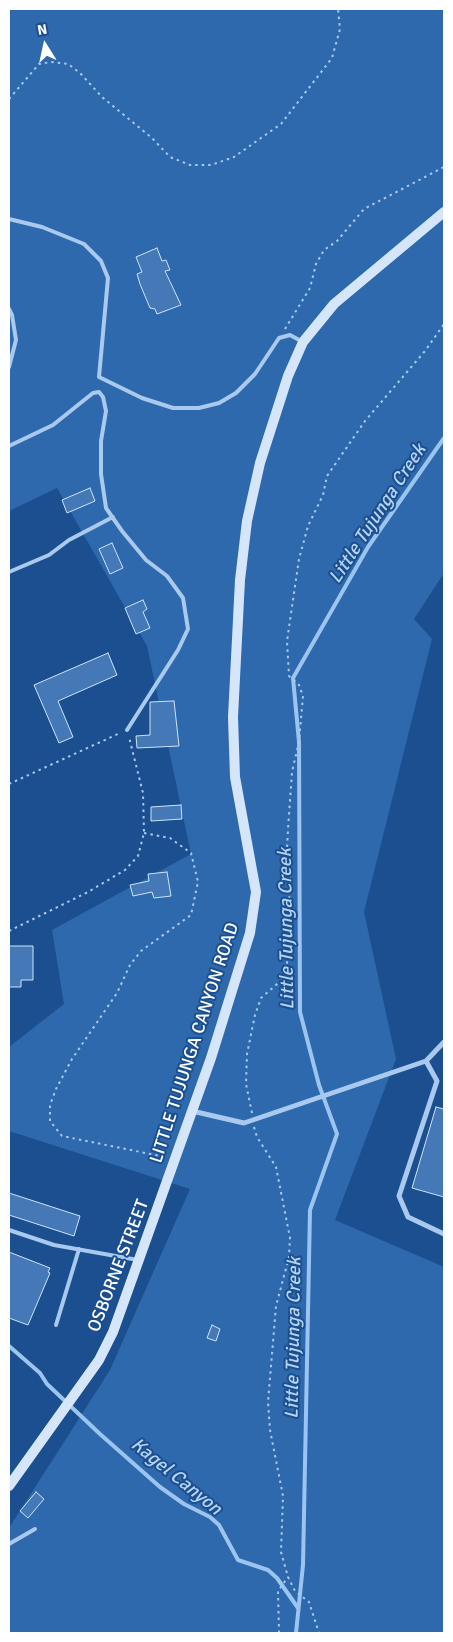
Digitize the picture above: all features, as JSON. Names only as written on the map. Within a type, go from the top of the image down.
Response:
[{"type":"main road","name":"LITTLE TUJUNGA CANYON ROAD","points":[[169,1177],[211,1058],[251,924],[256,892],[235,777],[233,717],[240,580],[247,521],[260,463],[288,376],[303,342],[334,304],[444,212]]},
{"type":"main road","name":"OSBORNE STREET","points":[[9,1486],[99,1360],[113,1332],[169,1177]]},
{"type":"street","points":[[191,1111],[244,1123],[426,1061],[444,1042]]},
{"type":"street","points":[[426,1061],[437,1081],[399,1196],[408,1217],[444,1234]]},
{"type":"lane","points":[[9,219],[42,227],[84,244],[101,261],[108,278],[100,377],[142,398],[173,408],[199,408],[219,402],[236,393],[256,374],[279,338],[290,335],[303,342]]},
{"type":"lane","points":[[9,309],[12,315],[16,340],[9,367]]},
{"type":"lane","points":[[9,446],[53,425],[93,393],[99,392],[103,397],[106,410],[100,441],[101,474],[106,508],[146,560],[167,576],[183,598],[188,629],[178,650],[127,730]]},
{"type":"lane","points":[[9,572],[49,555],[69,540],[113,518]]},
{"type":"lane","points":[[9,1230],[46,1243],[140,1260]]},
{"type":"lane","points":[[56,1325],[79,1249]]},
{"type":"lane","points":[[9,1544],[35,1529]]},
{"type":"path","points":[[9,98],[39,64],[51,62],[68,64],[80,73],[102,97],[152,138],[170,157],[190,165],[211,164],[234,157],[281,124],[332,58],[340,29],[338,9]]},
{"type":"path","points":[[279,338],[310,288],[316,264],[324,250],[337,241],[364,210],[444,167]]},
{"type":"path","points":[[319,1633],[309,1602],[295,1591],[288,1577],[282,1552],[283,1496],[270,1430],[268,1402],[276,1306],[289,1257],[290,1238],[276,1167],[257,1137],[252,1120],[246,1084],[247,1054],[255,1015],[261,998],[284,978],[287,964],[290,878],[287,850],[288,829],[292,772],[299,742],[303,696],[299,686],[289,676],[287,641],[299,559],[308,526],[323,495],[328,476],[364,421],[425,351],[444,324]]},
{"type":"path","points":[[9,784],[127,730],[143,793],[144,833],[138,856],[125,870],[88,892],[9,931]]},
{"type":"path","points":[[144,833],[170,838],[191,854],[198,882],[191,915],[141,951],[130,965],[117,993],[72,1059],[56,1089],[50,1105],[50,1121],[62,1136],[175,1158]]},
{"type":"path","points":[[279,1633],[278,1591],[288,1577]]},
{"type":"shaded area","points":[[9,9],[444,9],[444,573],[414,619],[432,639],[364,912],[396,1059],[335,1220],[444,1267],[444,1633],[9,1633],[9,1528],[110,1370],[190,1189],[9,1131],[9,1047],[64,1004],[52,930],[191,854],[147,646],[57,488],[9,511]]},
{"type":"building","points":[[157,248],[162,261],[166,260],[170,270],[165,271],[181,305],[157,314],[155,309],[150,308],[140,284],[137,274],[142,272],[136,257]]},
{"type":"building","points":[[90,488],[95,501],[67,513],[62,500]]},
{"type":"building","points":[[112,543],[123,568],[110,574],[99,549]]},
{"type":"building","points":[[143,600],[147,609],[143,612],[150,628],[136,634],[125,608]]},
{"type":"building","points":[[108,653],[117,675],[58,701],[73,737],[59,743],[34,685]]},
{"type":"building","points":[[174,701],[179,746],[137,748],[136,736],[150,735],[150,702]]},
{"type":"building","points":[[181,805],[182,819],[151,821],[151,807]]},
{"type":"building","points":[[167,872],[171,896],[154,898],[152,892],[133,896],[130,885],[149,881],[148,874]]},
{"type":"building","points":[[9,946],[33,946],[33,980],[21,980],[21,987],[9,987]]},
{"type":"building","points":[[436,1107],[444,1109],[444,1197],[412,1188]]},
{"type":"building","points":[[9,1193],[80,1216],[74,1236],[9,1215]]},
{"type":"building","points":[[9,1252],[50,1268],[48,1272],[50,1273],[28,1325],[9,1318]]},
{"type":"building","points":[[212,1325],[220,1329],[216,1341],[207,1338]]},
{"type":"building","points":[[36,1492],[44,1499],[28,1518],[20,1511]]},
{"type":"waterway","name":"Little Tujunga Creek","points":[[296,1633],[303,1565],[310,1210],[337,1134],[319,1085],[300,1012],[299,742],[293,678],[368,547],[444,438]]},
{"type":"waterway","name":"Kagel Canyon","points":[[9,1346],[40,1373],[47,1384],[100,1434],[160,1487],[184,1504],[210,1517],[219,1525],[238,1560],[268,1570],[277,1578],[298,1608]]}]
